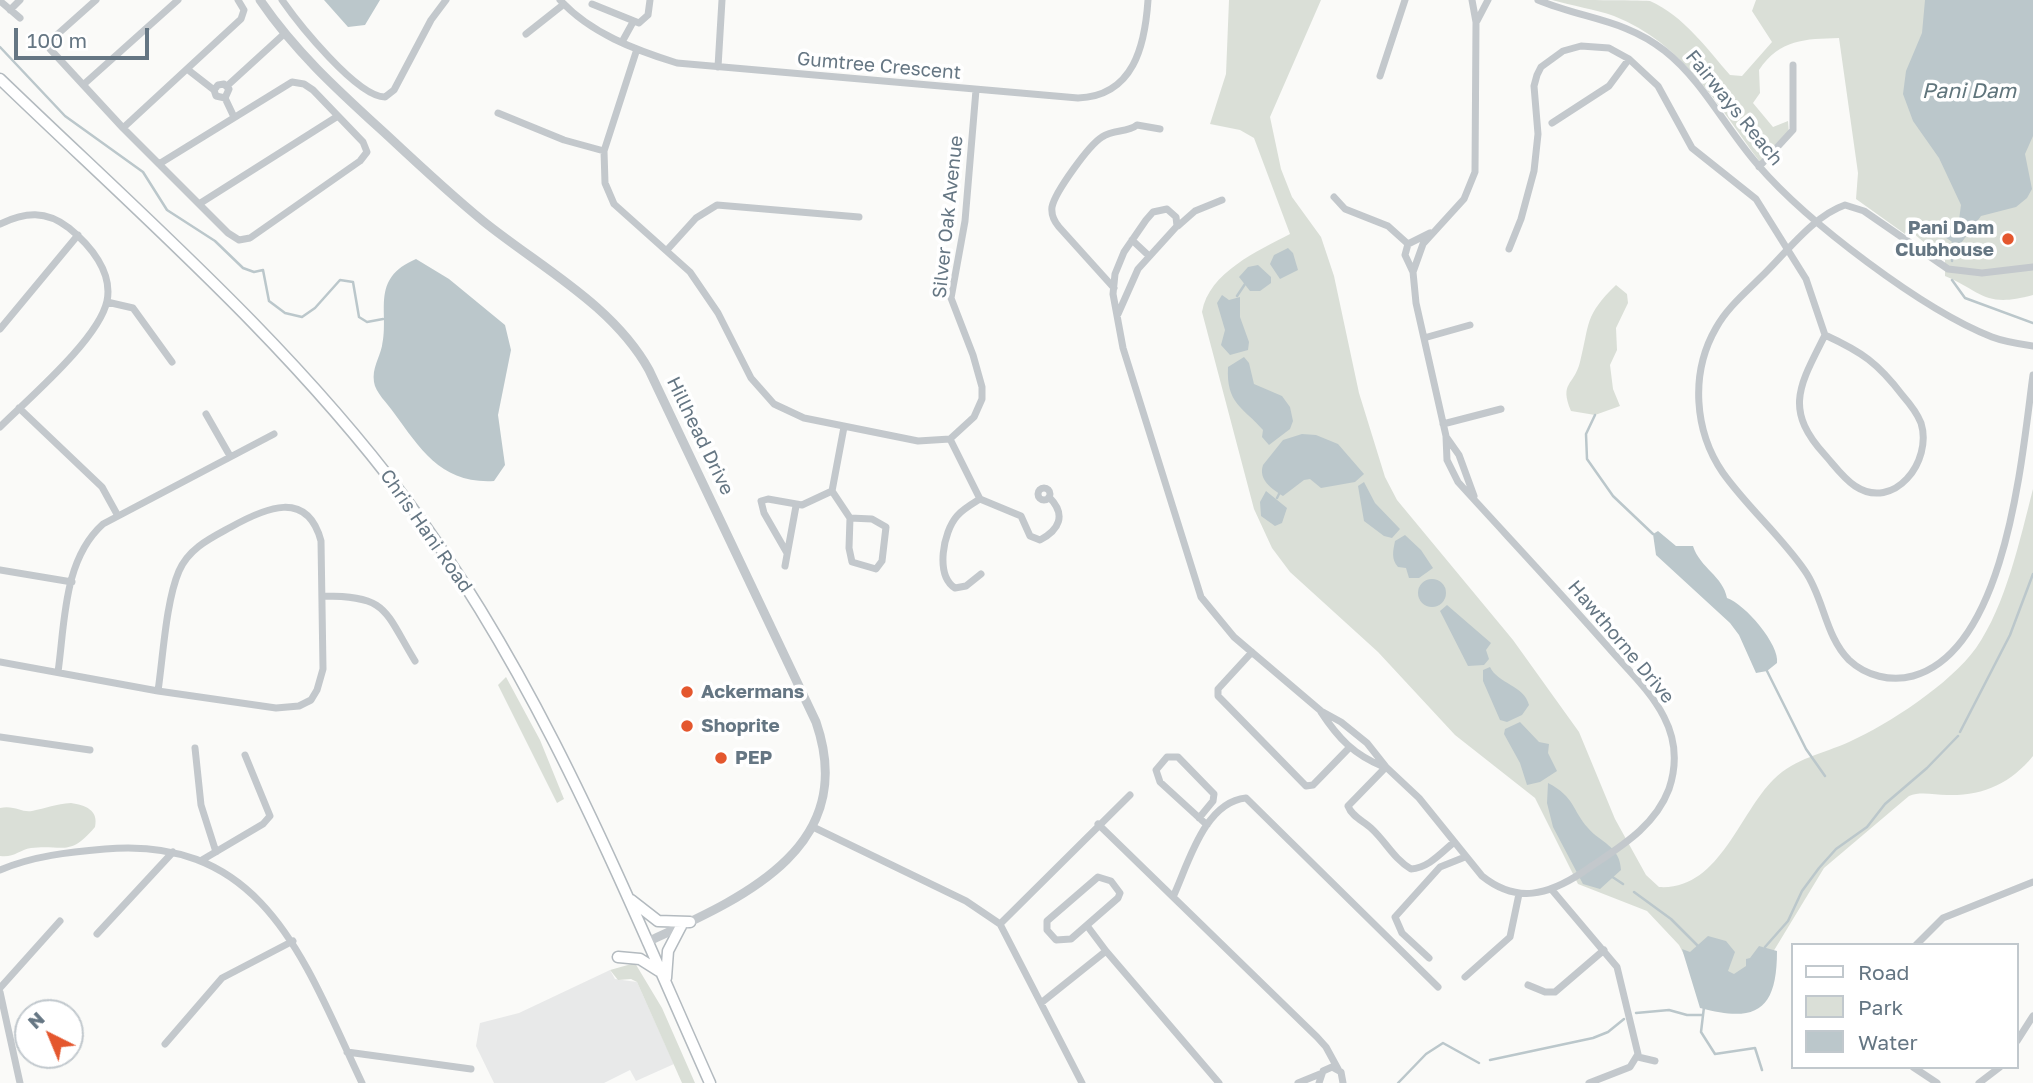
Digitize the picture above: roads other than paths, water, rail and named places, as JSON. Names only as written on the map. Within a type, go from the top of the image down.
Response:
[{"type":"main road","name":"Chris Hani Road","points":[[0,79],[251,322],[337,413],[403,495],[474,598],[531,694],[580,790],[710,1083]]},
{"type":"main road","points":[[626,895],[654,919],[685,924],[668,951],[666,985]]},
{"type":"main road","points":[[618,957],[644,960],[662,974]]},
{"type":"street","points":[[10,10],[20,0]]},
{"type":"street","points":[[96,0],[48,45],[123,128],[159,164],[199,204],[232,236],[244,240],[250,238],[365,157],[367,152],[363,142],[313,90],[304,84],[292,82],[159,164]]},
{"type":"street","points":[[83,85],[178,0]]},
{"type":"street","points":[[123,128],[241,19],[244,10],[239,0]]},
{"type":"street","name":"Hillhead Drive","points":[[260,0],[284,34],[331,84],[460,202],[601,311],[641,356],[816,722],[825,765],[824,789],[813,827],[797,851],[770,878],[648,942]]},
{"type":"street","points":[[282,0],[322,50],[378,97],[385,97],[394,90],[446,0]]},
{"type":"street","points":[[592,4],[633,22],[646,19],[650,0]]},
{"type":"street","points":[[718,67],[722,0]]},
{"type":"street","name":"Gumtree Crescent","points":[[562,2],[586,24],[637,49],[677,63],[1078,98],[1105,92],[1129,71],[1137,59],[1146,29],[1148,0]]},
{"type":"street","points":[[1380,76],[1405,0]]},
{"type":"street","points":[[1413,272],[1417,256],[1431,233],[1464,199],[1475,172],[1476,22],[1472,0]]},
{"type":"street","points":[[1476,22],[1488,0]]},
{"type":"street","name":"Fairways Reach","points":[[1538,0],[1619,23],[1666,52],[1680,64],[1759,167],[1870,262],[1923,299],[1992,337],[2033,346]]},
{"type":"street","points":[[0,1],[20,19]]},
{"type":"street","points":[[526,34],[562,2]]},
{"type":"street","points":[[622,42],[633,22]]},
{"type":"street","points":[[227,86],[284,34]]},
{"type":"street","points":[[1509,249],[1531,188],[1538,134],[1534,86],[1541,67],[1563,51],[1581,46],[1609,48],[1629,59],[1658,86],[1692,148],[1756,199],[1806,279],[1825,335],[1799,394],[1798,407],[1803,428],[1854,485],[1872,493],[1896,488],[1907,480],[1921,454],[1923,437],[1915,412],[1875,361],[1825,335]]},
{"type":"street","points":[[637,49],[604,151],[604,183],[614,204],[667,250],[705,291],[742,363],[761,392],[790,413],[844,428],[918,441],[950,439],[980,499],[1020,516],[1030,536],[1040,540],[1057,528],[1060,522],[1057,510],[1049,498]]},
{"type":"street","points":[[1552,123],[1609,86],[1629,59]]},
{"type":"street","points":[[1759,167],[1793,130],[1793,65]]},
{"type":"street","points":[[187,69],[214,90],[219,98],[225,98]]},
{"type":"street","points":[[214,90],[221,84],[227,86]]},
{"type":"street","points":[[225,98],[229,92],[227,86]]},
{"type":"street","name":"Silver Oak Avenue","points":[[950,439],[974,417],[982,399],[976,365],[951,299],[965,221],[976,90]]},
{"type":"street","points":[[225,98],[234,117]]},
{"type":"street","points":[[498,113],[564,140],[604,151]]},
{"type":"street","points":[[199,204],[338,116]]},
{"type":"street","points":[[1114,288],[1059,227],[1053,219],[1052,206],[1090,148],[1102,136],[1117,130],[1130,130],[1137,125],[1160,129]]},
{"type":"street","points":[[1334,197],[1345,209],[1388,226],[1408,244],[1431,233]]},
{"type":"street","points":[[1118,313],[1138,269],[1148,255],[1195,211],[1222,200]]},
{"type":"street","points":[[667,250],[696,218],[717,205],[859,216]]},
{"type":"street","points":[[2033,267],[1982,274],[1948,269],[1854,206],[1837,208],[1819,221],[1737,300],[1716,327],[1700,371],[1700,418],[1712,455],[1723,473],[1805,572],[1838,646],[1863,670],[1893,678],[1922,673],[1946,657],[1971,629],[1983,606],[2009,532],[2033,375]]},
{"type":"street","points":[[1177,226],[1172,212],[1160,209],[1146,220],[1132,240],[1115,274],[1114,288],[1123,348],[1193,579],[1212,613],[1252,652],[1321,711],[1352,730],[1367,744],[1386,767],[1419,797],[1453,843],[1494,886],[1519,894],[1510,937],[1465,978]]},
{"type":"street","points":[[0,224],[26,213],[58,220],[78,235],[102,268],[107,302],[77,349],[0,427]]},
{"type":"street","points":[[0,330],[78,235]]},
{"type":"street","points":[[1132,240],[1148,255]]},
{"type":"street","name":"Hawthorne Drive","points":[[1408,244],[1405,255],[1413,272],[1424,338],[1446,436],[1447,460],[1458,482],[1646,690],[1664,717],[1674,744],[1670,787],[1653,819],[1574,878],[1552,890],[1519,894]]},
{"type":"street","points":[[107,302],[134,308],[172,362]]},
{"type":"street","points":[[1424,338],[1470,325]]},
{"type":"street","points":[[19,408],[102,486],[118,516]]},
{"type":"street","points":[[1443,424],[1501,409]]},
{"type":"street","points":[[206,414],[230,456]]},
{"type":"street","points":[[844,428],[832,491],[850,518],[849,548],[852,562],[876,569],[882,561],[886,527],[872,519],[850,518]]},
{"type":"street","points":[[58,672],[72,582],[79,553],[85,543],[103,524],[274,434]]},
{"type":"street","name":"Hawthorne Drive","points":[[1446,436],[1459,455],[1475,500]]},
{"type":"street","points":[[1447,460],[1459,455]]},
{"type":"street","points":[[1458,482],[1468,476]]},
{"type":"street","points":[[787,553],[761,504],[763,499],[796,506],[832,491]]},
{"type":"street","points":[[980,499],[954,521],[942,569],[946,580],[954,588],[966,586],[981,574]]},
{"type":"street","points":[[785,566],[796,506]]},
{"type":"street","points":[[0,662],[158,691],[289,709],[311,699],[317,690],[323,669],[324,596],[319,533],[312,522],[297,509],[273,507],[200,544],[179,572],[158,691]]},
{"type":"street","points":[[0,570],[72,582]]},
{"type":"street","points":[[324,596],[351,596],[374,602],[390,620],[415,661]]},
{"type":"street","points":[[1252,652],[1218,689],[1218,696],[1306,786],[1313,785],[1346,745],[1352,730]]},
{"type":"street","points":[[1321,711],[1346,745],[1358,754],[1386,767]]},
{"type":"street","points":[[0,737],[90,750]]},
{"type":"street","points":[[1358,754],[1367,744]]},
{"type":"street","points":[[195,748],[201,805],[216,852]]},
{"type":"street","points":[[202,860],[263,824],[270,816],[245,755]]},
{"type":"street","points":[[1199,818],[1213,801],[1214,794],[1178,757],[1167,757],[1156,770],[1156,778],[1199,818],[1207,825]]},
{"type":"street","points":[[1386,767],[1348,806],[1349,811],[1411,869],[1420,868],[1432,861],[1453,843]]},
{"type":"street","points":[[1000,924],[1130,794]]},
{"type":"street","points":[[1173,897],[1207,825],[1218,812],[1239,798],[1252,800],[1438,988]]},
{"type":"street","points":[[1098,824],[1317,1037],[1342,1074],[1343,1083]]},
{"type":"street","points":[[813,827],[966,901],[1000,924],[1082,1083]]},
{"type":"street","points":[[0,870],[25,861],[77,852],[139,847],[202,860],[222,870],[256,895],[293,941],[362,1083]]},
{"type":"street","points":[[97,934],[173,852]]},
{"type":"street","points":[[1429,958],[1402,933],[1395,917],[1440,867],[1465,857]]},
{"type":"street","points":[[1104,877],[1117,888],[1119,897],[1088,927],[1071,939],[1061,942],[1052,936],[1046,925],[1089,882],[1104,877]]},
{"type":"street","points":[[1918,943],[1943,918],[2033,881]]},
{"type":"street","points":[[1552,890],[1617,967],[1624,987],[1638,1057]]},
{"type":"street","points":[[20,1083],[0,990],[60,921]]},
{"type":"street","points":[[1088,927],[1219,1083]]},
{"type":"street","points":[[165,1044],[222,978],[293,941]]},
{"type":"street","points":[[1528,985],[1545,992],[1555,992],[1604,950]]},
{"type":"street","points":[[1041,1003],[1106,951]]},
{"type":"street","points":[[2019,1038],[2033,1016]]},
{"type":"street","points":[[347,1052],[471,1069]]},
{"type":"street","points":[[1302,1081],[1319,1080],[1332,1057]]},
{"type":"street","points":[[1638,1057],[1655,1061]]},
{"type":"street","points":[[1589,1083],[1629,1067],[1638,1057]]},
{"type":"street","points":[[1328,1068],[1338,1069]]},
{"type":"street","points":[[1916,1069],[1937,1083]]},
{"type":"street","points":[[1979,1083],[1997,1069]]},
{"type":"water","points":[[324,0],[380,0],[365,25],[348,27]]},
{"type":"water","name":"Pani Dam","points":[[1925,0],[2033,0],[2033,136],[2025,154],[2032,189],[2027,198],[2016,207],[1981,216],[1959,246],[1943,236],[1959,220],[1961,205],[1939,158],[1913,121],[1903,94],[1906,71],[1922,33]]},
{"type":"water","points":[[1288,248],[1293,253],[1298,270],[1280,279],[1270,264],[1274,255]]},
{"type":"water","points":[[416,259],[449,279],[505,325],[511,350],[498,415],[505,465],[494,481],[460,477],[435,462],[414,440],[375,386],[374,372],[384,333],[384,297],[387,286],[401,267]]},
{"type":"water","points":[[1258,265],[1271,277],[1271,283],[1260,291],[1250,291],[1239,277],[1248,267]]},
{"type":"water","points":[[1222,295],[1229,300],[1240,297],[1240,317],[1249,342],[1248,350],[1230,355],[1221,345],[1225,330],[1217,303]]},
{"type":"water","points":[[1244,357],[1249,363],[1254,384],[1282,396],[1290,407],[1293,421],[1290,429],[1269,445],[1262,437],[1263,430],[1237,404],[1230,389],[1228,367]]},
{"type":"water","points":[[1302,434],[1316,435],[1338,444],[1364,474],[1355,482],[1321,488],[1310,479],[1304,480],[1283,496],[1264,480],[1263,465],[1283,440]]},
{"type":"water","points":[[1364,482],[1375,503],[1400,529],[1392,538],[1384,536],[1364,521],[1358,486]]},
{"type":"water","points":[[1266,491],[1287,508],[1282,523],[1275,526],[1261,516],[1260,502]]},
{"type":"water","points":[[1658,531],[1676,546],[1693,546],[1696,554],[1725,590],[1727,598],[1743,608],[1760,626],[1773,646],[1777,663],[1767,671],[1756,673],[1739,635],[1730,623],[1656,555],[1653,534]]},
{"type":"water","points":[[1405,535],[1421,550],[1433,568],[1419,578],[1409,578],[1406,568],[1398,567],[1394,561],[1395,541]]},
{"type":"water","points":[[1432,579],[1442,583],[1446,593],[1442,603],[1432,607],[1422,603],[1418,593],[1422,583]]},
{"type":"water","points":[[1447,605],[1491,643],[1486,650],[1489,659],[1484,665],[1468,666],[1440,611]]},
{"type":"water","points":[[1490,667],[1526,698],[1529,705],[1522,715],[1507,722],[1500,720],[1483,681],[1483,670]]},
{"type":"water","points":[[1520,722],[1539,742],[1549,744],[1548,753],[1557,771],[1540,782],[1527,785],[1520,763],[1504,734],[1505,729]]},
{"type":"water","points":[[1548,783],[1563,793],[1588,828],[1617,855],[1621,870],[1600,889],[1583,884],[1553,827],[1547,803]]},
{"type":"water","points":[[1708,936],[1726,941],[1735,952],[1728,971],[1734,974],[1746,966],[1746,959],[1750,958],[1759,946],[1777,951],[1773,987],[1760,1008],[1736,1014],[1700,1008],[1682,949],[1690,952]]},
{"type":"waterway","points":[[0,47],[65,116],[143,172],[167,210],[215,241],[243,268],[254,272],[263,270],[269,301],[285,313],[302,317],[315,308],[340,280],[353,282],[359,317],[367,322],[383,319]]},
{"type":"waterway","points":[[1952,261],[1953,240]]},
{"type":"waterway","points":[[1952,280],[1965,298],[2033,323]]},
{"type":"waterway","points":[[1237,296],[1245,284]]},
{"type":"waterway","points":[[1595,415],[1586,434],[1587,459],[1613,496],[1653,534]]},
{"type":"waterway","points":[[1277,498],[1279,494]]},
{"type":"waterway","points":[[1960,732],[2010,635],[2033,574]]},
{"type":"waterway","points":[[1767,671],[1806,749],[1825,776]]},
{"type":"waterway","points":[[1765,947],[1788,921],[1802,891],[1836,849],[1867,827],[1885,804],[1927,768],[1958,736]]},
{"type":"waterway","points":[[1611,876],[1623,884]]},
{"type":"waterway","points":[[1634,892],[1671,919],[1698,946]]},
{"type":"waterway","points":[[1704,1007],[1701,1032],[1715,1054],[1755,1048],[1762,1070]]},
{"type":"waterway","points":[[1636,1013],[1669,1010],[1687,1015],[1702,1015]]},
{"type":"waterway","points":[[1490,1060],[1593,1038],[1608,1032],[1624,1019]]},
{"type":"waterway","points":[[1398,1083],[1426,1054],[1443,1043],[1479,1063]]},
{"type":"place","name":"Pani Dam Clubhouse","points":[[2008,239]]},
{"type":"place","name":"Ackermans","points":[[687,692]]},
{"type":"place","name":"Shoprite","points":[[687,726]]},
{"type":"place","name":"PEP","points":[[721,758]]}]
